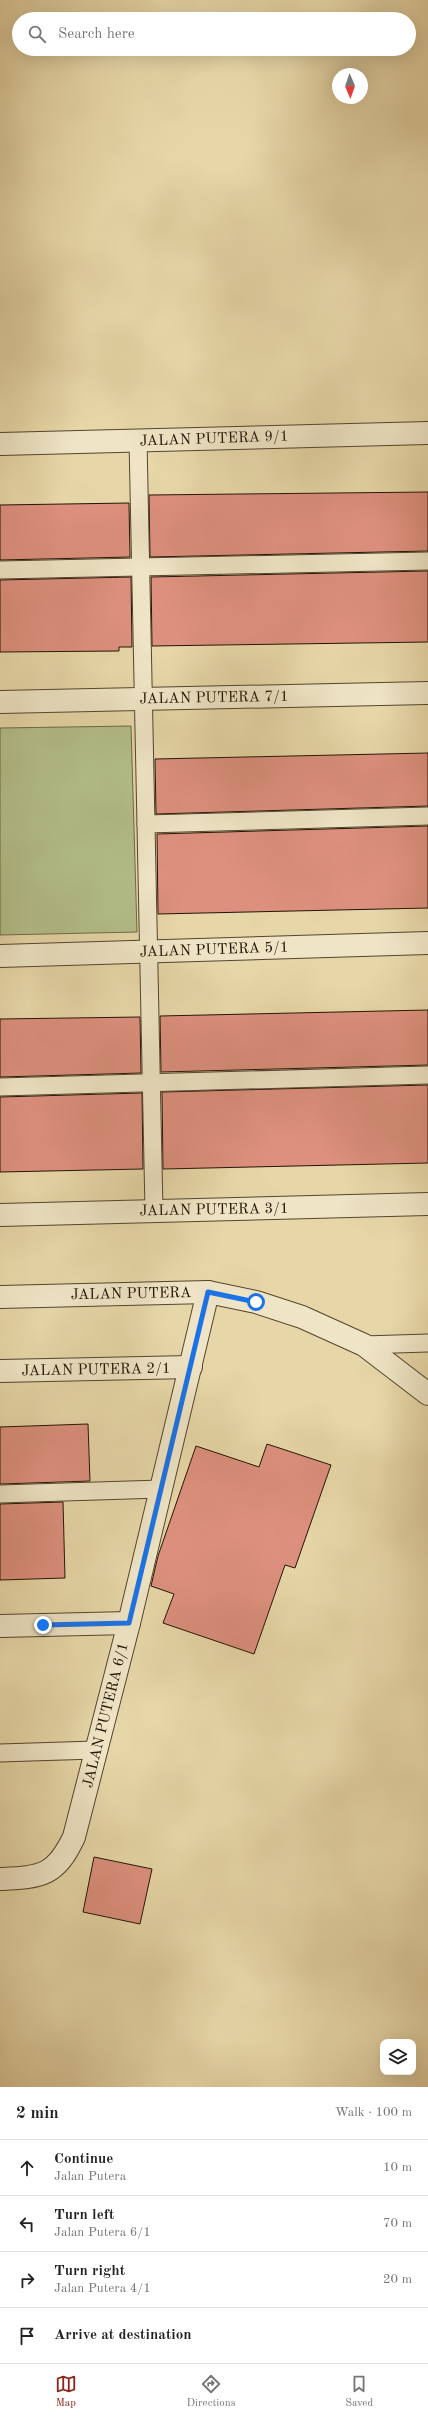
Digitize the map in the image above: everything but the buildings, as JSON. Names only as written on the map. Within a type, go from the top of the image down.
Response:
[{"type":"street","name":"JALAN PUTERA 9/1","points":[[0,444],[428,432]]},
{"type":"street","name":"JALAN PUTERA 7/1","points":[[0,702],[428,693]]},
{"type":"street","name":"JALAN PUTERA 5/1","points":[[0,956],[428,943]]},
{"type":"street","name":"JALAN PUTERA 3/1","points":[[0,1215],[428,1204]]},
{"type":"street","name":"JALAN PUTERA","points":[[0,1297],[208,1292],[256,1302],[302,1317],[364,1345],[428,1394]]},
{"type":"street","name":"JALAN PUTERA 6/1","points":[[0,1879],[36,1877],[50,1869],[65,1856],[74,1837],[94,1750],[129,1623],[208,1292]]},
{"type":"street","name":"JALAN PUTERA 2/1","points":[[0,1371],[191,1367]]},
{"type":"street","points":[[0,1626],[129,1623]]},
{"type":"lane","points":[[138,440],[154,1211]]},
{"type":"lane","points":[[0,570],[428,561]]},
{"type":"lane","points":[[146,824],[428,816]]},
{"type":"lane","points":[[0,1086],[428,1075]]},
{"type":"lane","points":[[364,1345],[428,1343]]},
{"type":"lane","points":[[0,1494],[161,1489]]},
{"type":"lane","points":[[0,1753],[94,1750]]},
{"type":"green space","points":[[131,726],[137,932],[0,935],[0,728]]},
{"type":"route","points":[[43,1625],[129,1623],[208,1292],[256,1302]]}]
